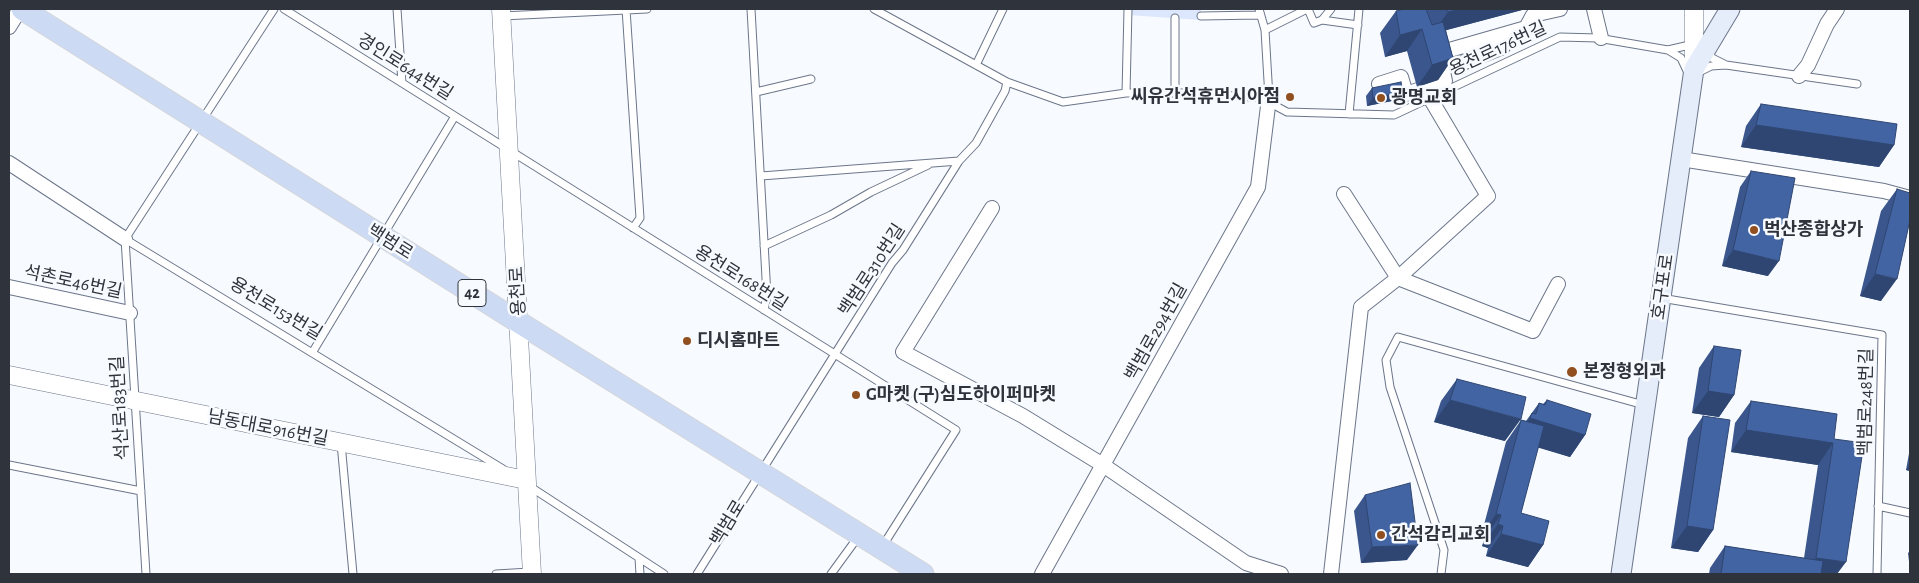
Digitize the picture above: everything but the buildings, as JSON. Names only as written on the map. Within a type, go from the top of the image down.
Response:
[{"type":"main road","name":"백범로","points":[[21,9],[382,237],[923,574]]},
{"type":"main road","name":"호구포로","points":[[1621,574],[1693,75],[1701,45],[1730,9]]},
{"type":"street","points":[[9,27],[21,9]]},
{"type":"street","points":[[1379,84],[1401,76],[1406,94],[1445,81],[1439,53],[1526,28],[1533,15],[1560,9]]},
{"type":"street","points":[[1594,9],[1601,38]]},
{"type":"street","points":[[1694,9],[1701,45]]},
{"type":"street","points":[[1800,76],[1808,65],[1827,24],[1837,9]]},
{"type":"street","name":"용천로","points":[[501,12],[520,323],[524,481],[532,573]]},
{"type":"street","points":[[1465,62],[1503,48],[1499,36]]},
{"type":"street","name":"백범로294번길","points":[[1042,574],[1258,187],[1269,98]]},
{"type":"street","points":[[1331,574],[1361,307],[1398,278],[1488,196],[1430,98]]},
{"type":"street","points":[[1681,159],[1884,191],[1910,198]]},
{"type":"street","name":"용천로153번길","points":[[9,163],[126,239]]},
{"type":"street","points":[[1344,194],[1398,278],[1533,331],[1558,284]]},
{"type":"street","points":[[992,208],[903,352],[1023,416],[1103,465],[1246,563],[1281,574]]},
{"type":"street","name":"석촌로46번길","points":[[9,287],[130,313]]},
{"type":"street","name":"남동대로916번길","points":[[9,375],[524,481]]},
{"type":"lane","points":[[126,239],[274,9]]},
{"type":"lane","name":"경인로644번길","points":[[284,9],[510,150]]},
{"type":"lane","points":[[397,9],[402,83]]},
{"type":"lane","points":[[626,9],[640,218],[634,228]]},
{"type":"lane","points":[[501,12],[647,9]]},
{"type":"lane","points":[[751,9],[767,296],[764,310]]},
{"type":"lane","points":[[874,9],[888,12],[1007,82],[1063,102],[1126,93],[1175,93],[1269,98],[1265,30],[1260,12],[1202,16]]},
{"type":"lane","points":[[976,65],[1003,9]]},
{"type":"lane","points":[[1126,93],[1128,9]]},
{"type":"lane","points":[[1265,30],[1307,9],[1314,23],[1322,20],[1358,25]]},
{"type":"lane","points":[[1322,20],[1331,9]]},
{"type":"lane","points":[[1349,114],[1359,9]]},
{"type":"lane","points":[[1175,18],[1175,93]]},
{"type":"lane","name":"용천로176번길","points":[[1269,98],[1274,105],[1287,112],[1394,115],[1560,37],[1601,38],[1668,50],[1701,45]]},
{"type":"lane","points":[[1701,45],[1712,58],[1726,65]]},
{"type":"lane","points":[[1668,50],[1681,58],[1693,75],[1712,66],[1726,65],[1857,84]]},
{"type":"lane","points":[[756,92],[811,79]]},
{"type":"lane","name":"백범로310번길","points":[[760,473],[892,263],[903,250],[959,162],[976,143],[1005,91],[1007,82]]},
{"type":"lane","points":[[312,353],[455,116]]},
{"type":"lane","name":"용천로168번길","points":[[510,150],[956,430],[882,548]]},
{"type":"lane","points":[[761,176],[959,162]]},
{"type":"lane","points":[[764,246],[831,215],[871,192],[931,164]]},
{"type":"lane","name":"석산로183번길","points":[[126,239],[146,574]]},
{"type":"lane","name":"용천로153번길","points":[[126,239],[524,481],[664,574]]},
{"type":"lane","name":"백범로248번길","points":[[1661,298],[1882,335],[1877,574]]},
{"type":"lane","points":[[1440,574],[1444,550],[1390,387],[1386,360],[1398,337],[1646,405]]},
{"type":"lane","points":[[341,442],[353,574]]},
{"type":"lane","points":[[9,465],[141,491]]},
{"type":"lane","name":"백범로","points":[[697,574],[760,473]]},
{"type":"lane","points":[[1878,506],[1910,513]]},
{"type":"lane","points":[[831,574],[860,535]]},
{"type":"lane","points":[[639,558],[640,574]]},
{"type":"lane","points":[[496,574],[532,573]]},
{"type":"shaded area","points":[[1128,9],[1201,9],[1201,20],[1128,15]]},
{"type":"place","name":"씨유간석휴먼시아점","points":[[1290,97]]},
{"type":"place","name":"광명교회","points":[[1381,98]]},
{"type":"place","name":"벅산종합상가","points":[[1754,230]]},
{"type":"place","name":"디시홈마트","points":[[687,341]]},
{"type":"place","name":"본정형외과","points":[[1572,372]]},
{"type":"place","name":"G마켓 (구)심도하이퍼마켓","points":[[856,395]]},
{"type":"place","name":"간석감리교회","points":[[1381,535]]}]
